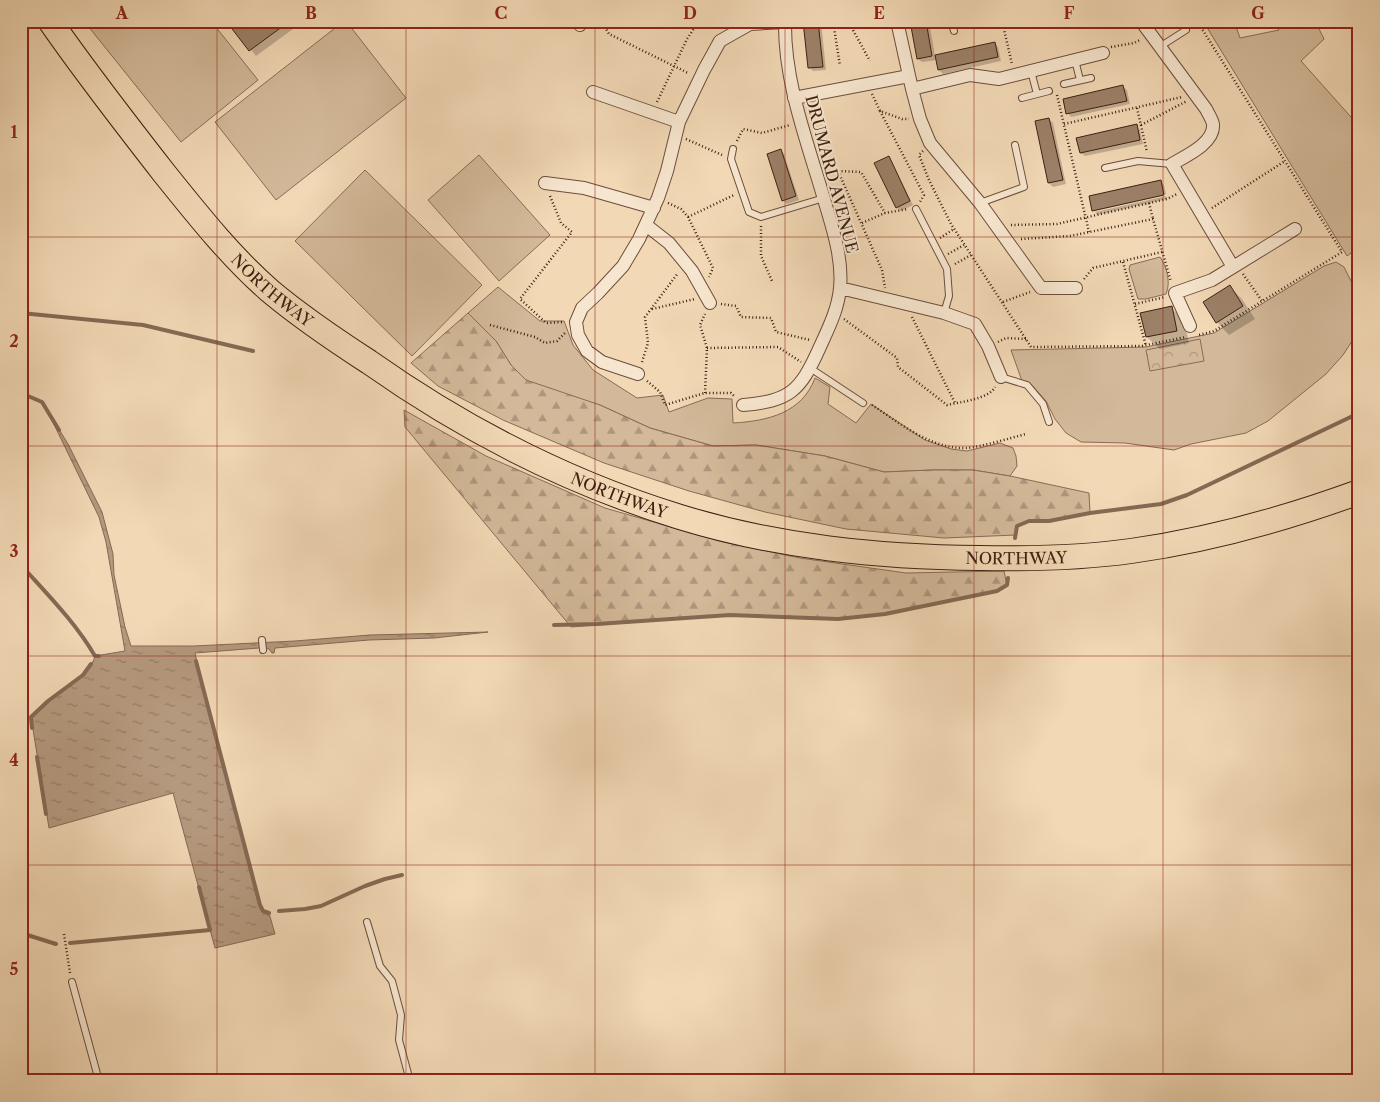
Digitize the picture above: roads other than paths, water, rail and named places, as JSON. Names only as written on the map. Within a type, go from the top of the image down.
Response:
[{"type":"highway","name":"NORTHWAY","points":[[50,21],[92,82],[212,233],[268,289],[300,315],[344,346],[408,390],[445,412],[560,472],[640,504],[723,529],[807,546],[848,552],[931,558],[1009,559],[1071,557],[1130,551],[1184,541],[1258,525],[1359,492]]},
{"type":"street","points":[[897,21],[920,119],[930,143],[980,203],[1041,288],[1076,288]]},
{"type":"street","points":[[1141,21],[1196,94],[1213,123],[1212,131],[1206,140],[1194,151],[1172,164],[1233,267]]},
{"type":"street","points":[[638,374],[602,362],[587,351],[578,335],[576,322],[582,308],[623,266],[646,225],[667,171],[678,129],[700,79],[720,41],[750,23],[784,22]]},
{"type":"street","name":"DRUMARD AVENUE","points":[[743,405],[764,403],[793,392],[810,368],[822,342],[835,313],[840,288],[834,234],[794,98],[788,67],[784,22]]},
{"type":"street","points":[[912,89],[970,75],[999,80],[1103,53]]},
{"type":"street","points":[[794,98],[909,76]]},
{"type":"street","points":[[593,92],[652,113],[678,129]]},
{"type":"street","points":[[545,183],[584,188],[656,203]]},
{"type":"street","points":[[646,225],[668,243],[686,263],[706,296]]},
{"type":"street","points":[[1190,326],[1175,293],[1212,280],[1295,229]]},
{"type":"street","points":[[840,288],[944,313],[975,324],[988,346],[1002,377]]},
{"type":"lane","points":[[951,21],[954,31]]},
{"type":"lane","points":[[1161,46],[1186,30]]},
{"type":"lane","points":[[1075,60],[1080,80]]},
{"type":"lane","points":[[1032,71],[1037,94]]},
{"type":"lane","points":[[1064,84],[1091,78]]},
{"type":"lane","points":[[1022,98],[1049,91]]},
{"type":"lane","points":[[980,203],[1024,187],[1015,145]]},
{"type":"lane","points":[[733,149],[731,159],[749,212],[762,217],[824,198]]},
{"type":"lane","points":[[1105,168],[1138,161],[1172,164]]},
{"type":"lane","points":[[916,209],[947,269],[949,296],[944,313]]},
{"type":"lane","points":[[810,368],[863,404]]},
{"type":"lane","points":[[1002,377],[1027,385],[1043,404],[1049,422]]},
{"type":"lane","points":[[262,640],[263,650]]},
{"type":"lane","points":[[367,922],[380,966],[392,981],[401,1015],[399,1040],[410,1081]]},
{"type":"lane","points":[[72,982],[99,1081]]},
{"type":"water","points":[[46,408],[68,444],[102,512],[113,554],[114,575],[131,646],[194,646],[370,635],[488,632],[434,638],[369,640],[275,648],[274,653],[269,649],[259,648],[195,653],[260,905],[263,911],[269,913],[275,934],[215,948],[173,793],[49,828],[31,717],[46,702],[82,676],[88,670],[95,656],[125,651],[106,542],[99,517]]},
{"type":"waterway","points":[[21,313],[143,325],[253,351]]},
{"type":"waterway","points":[[21,393],[42,402],[59,430]]},
{"type":"waterway","points":[[1015,538],[1017,526],[1029,521],[1049,521],[1090,513],[1161,504],[1187,495],[1359,413]]},
{"type":"waterway","points":[[21,565],[70,620],[95,656],[99,656]]},
{"type":"waterway","points":[[554,625],[730,615],[838,619],[885,614],[997,591],[1007,585],[1008,578]]},
{"type":"waterway","points":[[196,661],[260,905],[263,911],[269,913]]},
{"type":"waterway","points":[[32,728],[31,717],[48,701],[83,675],[91,664]]},
{"type":"waterway","points":[[37,757],[46,814]]},
{"type":"waterway","points":[[279,911],[321,906],[365,886],[402,875]]},
{"type":"waterway","points":[[70,943],[210,930],[199,887]]},
{"type":"waterway","points":[[21,933],[56,944]]}]
